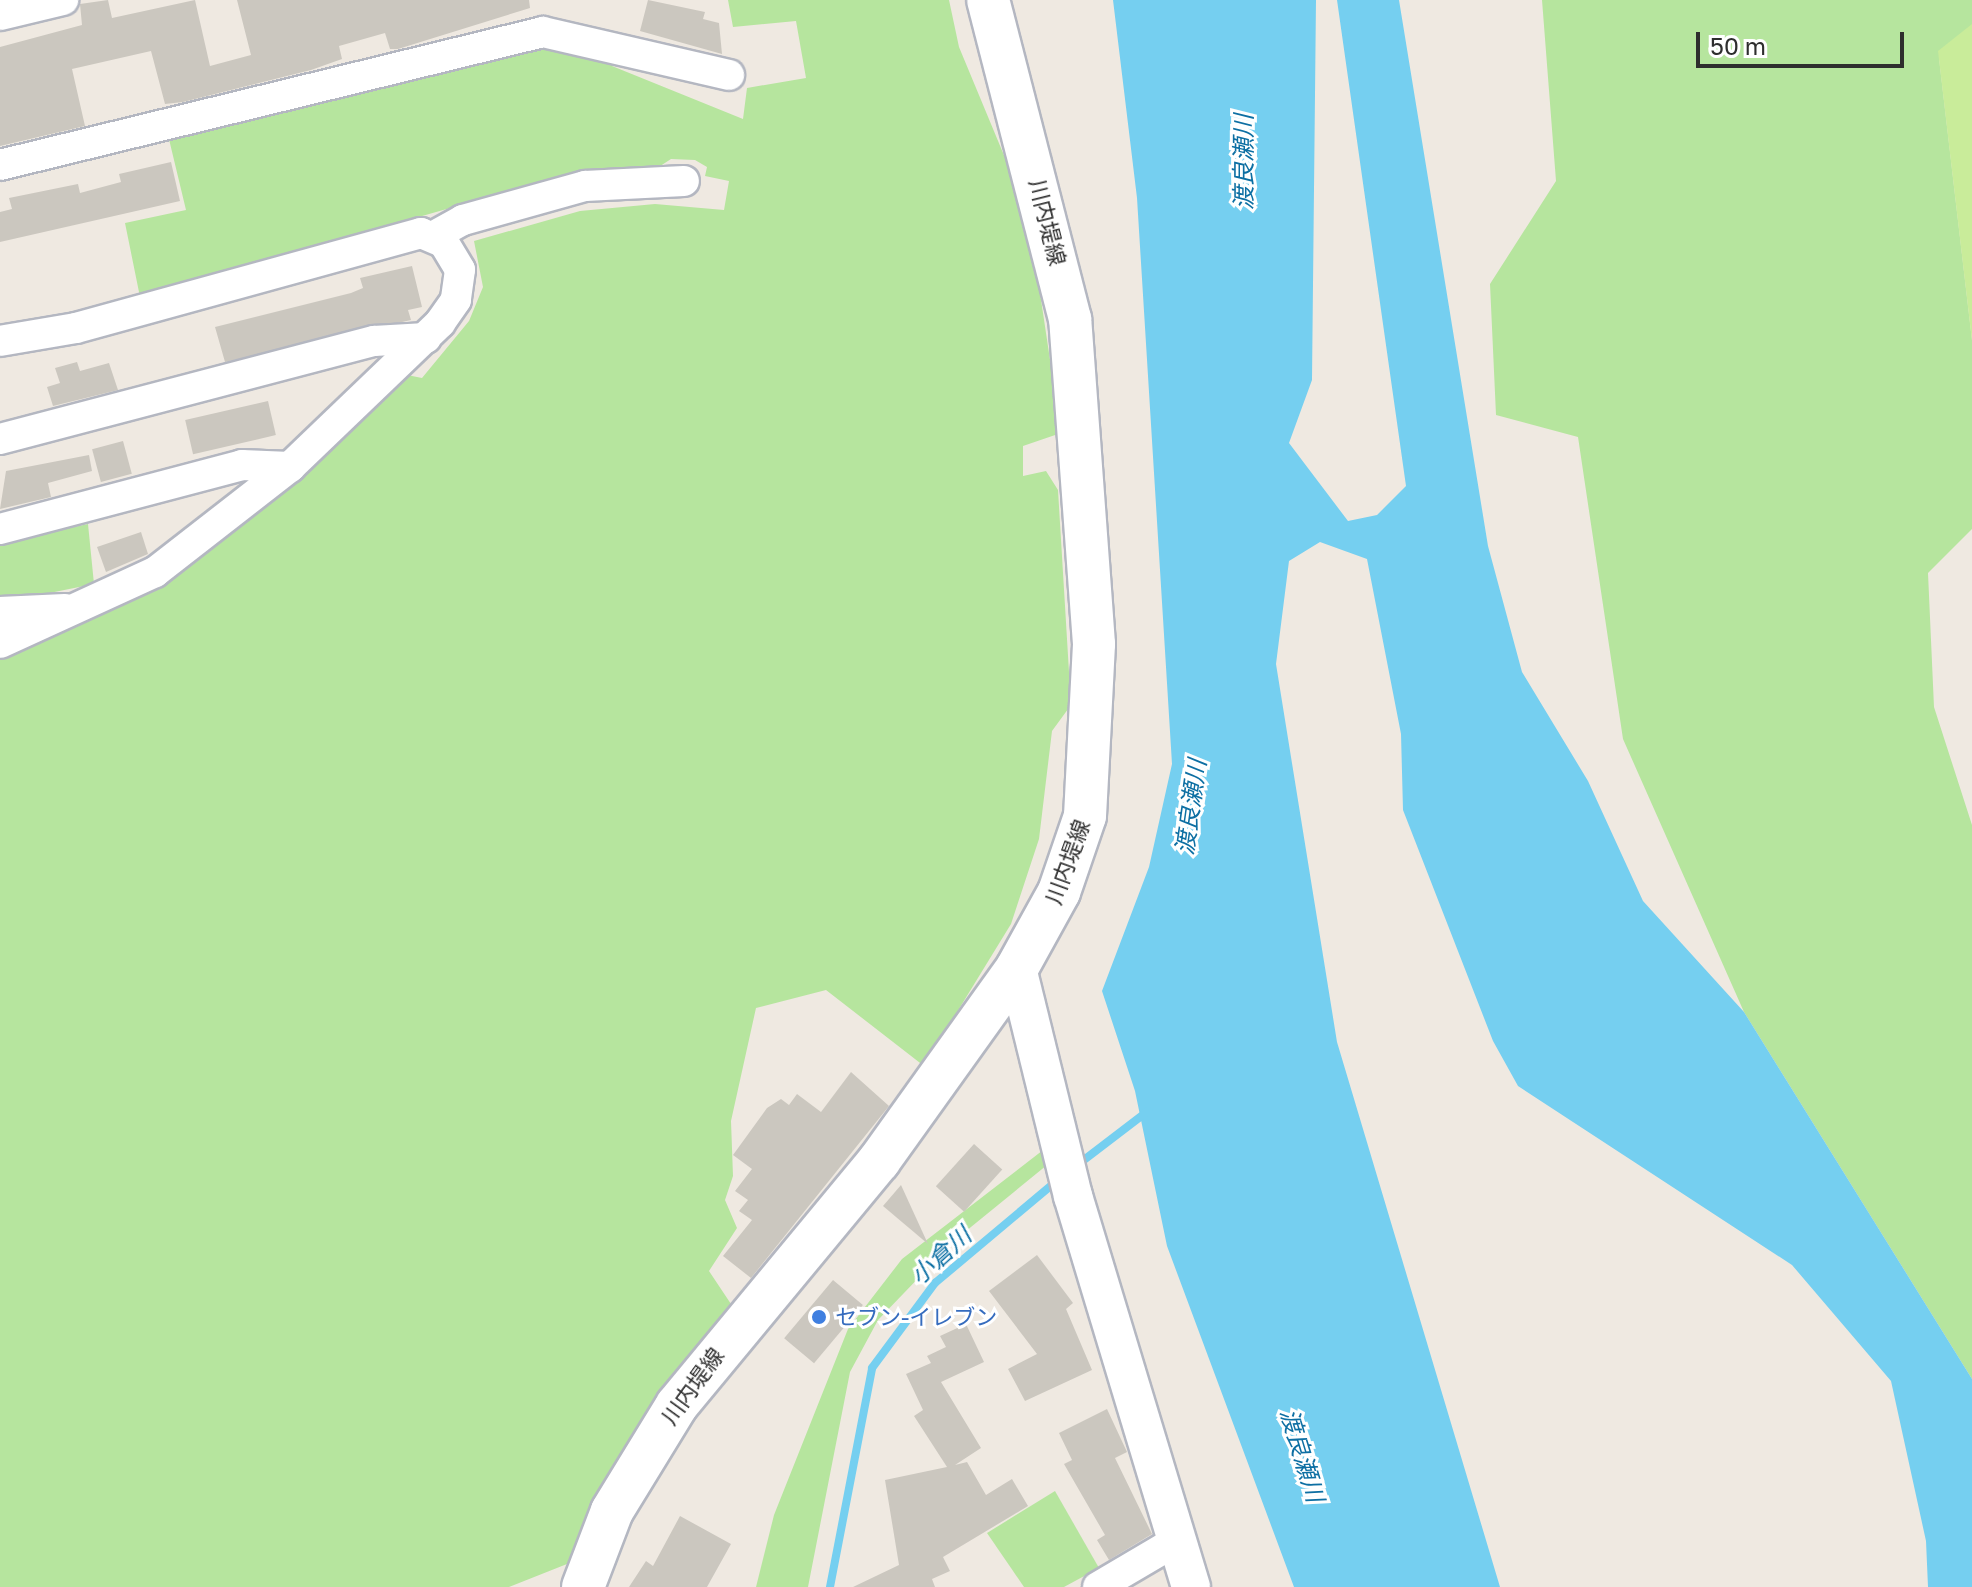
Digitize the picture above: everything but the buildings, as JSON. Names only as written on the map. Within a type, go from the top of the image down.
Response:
[{"type":"main road","name":"川内堤線","points":[[583,1587],[612,1511],[677,1405],[879,1161],[1017,968],[1059,892],[1085,816],[1094,644],[1070,319],[988,0]]},
{"type":"street","points":[[0,15],[63,0]]},
{"type":"street","points":[[0,165],[543,32],[729,75]]},
{"type":"street","points":[[0,341],[76,328],[394,239],[434,236],[463,220],[585,186],[684,181]]},
{"type":"street","points":[[0,643],[166,565],[290,467],[426,338],[459,285],[451,252],[434,236]]},
{"type":"street","points":[[0,439],[374,341],[426,338]]},
{"type":"street","points":[[0,529],[242,465],[290,467]]},
{"type":"street","points":[[0,612],[75,610]]},
{"type":"street","points":[[1017,968],[1073,1196],[1191,1587]]},
{"type":"street","points":[[1098,1587],[1176,1541]]},
{"type":"green space","points":[[728,0],[949,0],[959,47],[1028,213],[1061,433],[1023,446],[1023,476],[1046,471],[1058,490],[1071,705],[1052,731],[1039,839],[1011,924],[924,1066],[826,990],[756,1008],[731,1121],[733,1176],[725,1200],[737,1228],[709,1271],[731,1304],[676,1374],[594,1504],[567,1564],[509,1587],[0,1587],[0,656],[169,580],[407,375],[422,378],[469,321],[483,287],[474,241],[580,211],[655,204],[724,210],[729,181],[705,176],[707,167],[695,160],[671,159],[648,174],[464,204],[140,297],[125,223],[186,210],[168,135],[547,41],[614,57],[612,66],[743,119],[747,88],[806,78],[796,21],[733,27]]},
{"type":"green space","points":[[1542,0],[1972,0],[1972,48],[1939,58],[1972,340],[1972,529],[1928,573],[1934,707],[1972,825],[1972,1379],[1744,1012],[1623,739],[1578,437],[1496,415],[1490,284],[1556,181]]},
{"type":"green space","points":[[1972,24],[1972,341],[1938,51]]},
{"type":"green space","points":[[88,524],[94,584],[0,603],[0,543]]},
{"type":"green space","points":[[1047,1147],[1047,1165],[955,1240],[878,1320],[850,1372],[808,1587],[756,1587],[774,1515],[848,1329],[902,1259]]},
{"type":"green space","points":[[1055,1491],[1099,1568],[1064,1587],[1024,1587],[987,1533]]},
{"type":"water","name":"渡良瀬川","points":[[1113,0],[1316,0],[1312,380],[1289,443],[1348,521],[1377,515],[1406,486],[1337,0],[1399,0],[1488,546],[1522,672],[1588,781],[1643,901],[1744,1012],[1972,1379],[1972,1587],[1928,1587],[1926,1541],[1891,1381],[1792,1265],[1518,1086],[1493,1041],[1403,810],[1401,734],[1367,559],[1320,542],[1289,561],[1276,664],[1337,1042],[1500,1587],[1294,1587],[1167,1246],[1135,1091],[1102,991],[1149,867],[1172,764],[1137,198]]},
{"type":"waterway","name":"小倉川","points":[[1076,1166],[1148,1111]]},
{"type":"waterway","name":"小倉川","points":[[830,1587],[872,1368],[935,1283],[1059,1179]]},
{"type":"place","name":"セブン-イレブン","points":[[819,1317]]}]
